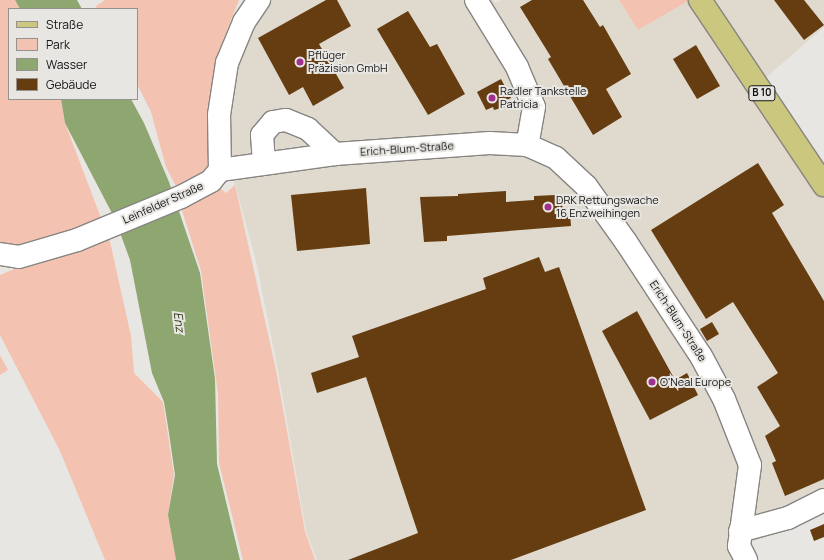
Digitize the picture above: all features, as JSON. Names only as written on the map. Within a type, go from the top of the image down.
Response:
[{"type":"main road","name":"B 10","points":[[700,0],[824,185]]},
{"type":"street","points":[[220,170],[219,115],[227,63],[241,28],[259,0]]},
{"type":"street","points":[[476,0],[516,67],[534,106],[527,146]]},
{"type":"street","points":[[264,163],[262,135],[273,122],[286,120],[308,129],[335,154]]},
{"type":"street","name":"Erich-Blum-Straße","points":[[220,170],[335,154],[490,143],[527,146],[556,158],[586,186],[701,356],[724,399],[750,465],[739,546],[746,560]]},
{"type":"street","name":"Leinfelder Straße","points":[[0,254],[19,257],[103,230],[204,186],[220,170]]},
{"type":"street","points":[[740,531],[788,518],[824,500]]},
{"type":"shaded area","points":[[261,0],[493,0],[496,3],[502,0],[619,0],[638,30],[690,0],[824,194],[824,514],[735,548],[741,560],[317,560],[306,531],[278,370],[256,261],[226,151],[225,98]]},
{"type":"shaded area","points":[[713,0],[824,0],[824,27],[763,80]]},
{"type":"green space","points":[[0,0],[15,0],[19,8],[8,8],[8,100],[61,100],[65,123],[101,218],[32,246],[0,246]]},
{"type":"green space","points":[[105,0],[239,0],[218,53],[209,168],[196,180],[177,188],[166,167],[151,112],[138,86],[138,8],[97,8],[96,6]]},
{"type":"green space","points":[[619,0],[690,0],[638,30]]},
{"type":"green space","points":[[215,184],[226,193],[235,185],[276,370],[305,531],[315,560],[243,560],[219,463],[218,394],[201,271],[181,207]]},
{"type":"green space","points":[[109,237],[131,336],[134,373],[163,402],[174,475],[168,515],[176,560],[105,560],[60,451],[0,335],[0,275],[31,262]]},
{"type":"green space","points":[[0,355],[8,370],[0,375]]},
{"type":"water","points":[[15,0],[77,0],[81,8],[19,8]]},
{"type":"water","name":"Enz","points":[[61,100],[132,100],[144,123],[169,182],[200,273],[215,379],[217,464],[240,560],[176,560],[168,515],[175,475],[169,433],[164,402],[152,373],[130,260],[115,219],[65,123]]},
{"type":"building","name":"Pflüger Präzision GmbH","points":[[326,0],[337,0],[351,26],[319,44],[344,88],[313,106],[303,87],[289,95],[258,38]]},
{"type":"building","points":[[532,0],[583,0],[600,27],[603,25],[631,74],[606,89],[622,117],[593,135],[548,59],[551,57],[520,7]]},
{"type":"building","points":[[774,0],[804,0],[824,25],[804,40]]},
{"type":"building","points":[[408,11],[430,47],[437,44],[465,94],[428,115],[377,29]]},
{"type":"building","points":[[696,45],[720,86],[697,99],[673,59]]},
{"type":"building","points":[[501,79],[511,98],[506,100],[509,106],[494,110],[493,107],[486,110],[477,92]]},
{"type":"building","points":[[758,163],[784,205],[772,213],[824,301],[824,479],[785,496],[772,463],[776,461],[765,436],[780,426],[757,387],[778,373],[733,302],[706,319],[651,230]]},
{"type":"building","points":[[366,188],[370,244],[297,251],[291,195]]},
{"type":"building","points":[[506,191],[506,202],[534,200],[534,196],[555,195],[555,199],[562,198],[563,214],[570,213],[571,226],[447,236],[447,241],[424,242],[420,197],[458,196],[458,194]]},
{"type":"building","points":[[539,257],[545,272],[559,267],[646,510],[511,560],[348,560],[418,533],[366,377],[317,393],[311,373],[359,357],[352,336],[486,289],[483,278]]},
{"type":"building","points":[[637,311],[675,380],[687,373],[698,395],[650,420],[602,331]]},
{"type":"building","points":[[712,322],[719,334],[707,341],[700,329]]},
{"type":"building","points":[[824,524],[824,537],[814,541],[810,530]]},
{"type":"place","name":"Pflüger Präzision GmbH","points":[[300,62]]},
{"type":"place","name":"Radler Tankstelle Patricia","points":[[492,98]]},
{"type":"place","name":"DRK Rettungswache 16 Enzweihingen","points":[[548,207]]},
{"type":"place","name":"O'Neal Europe","points":[[652,382]]}]
